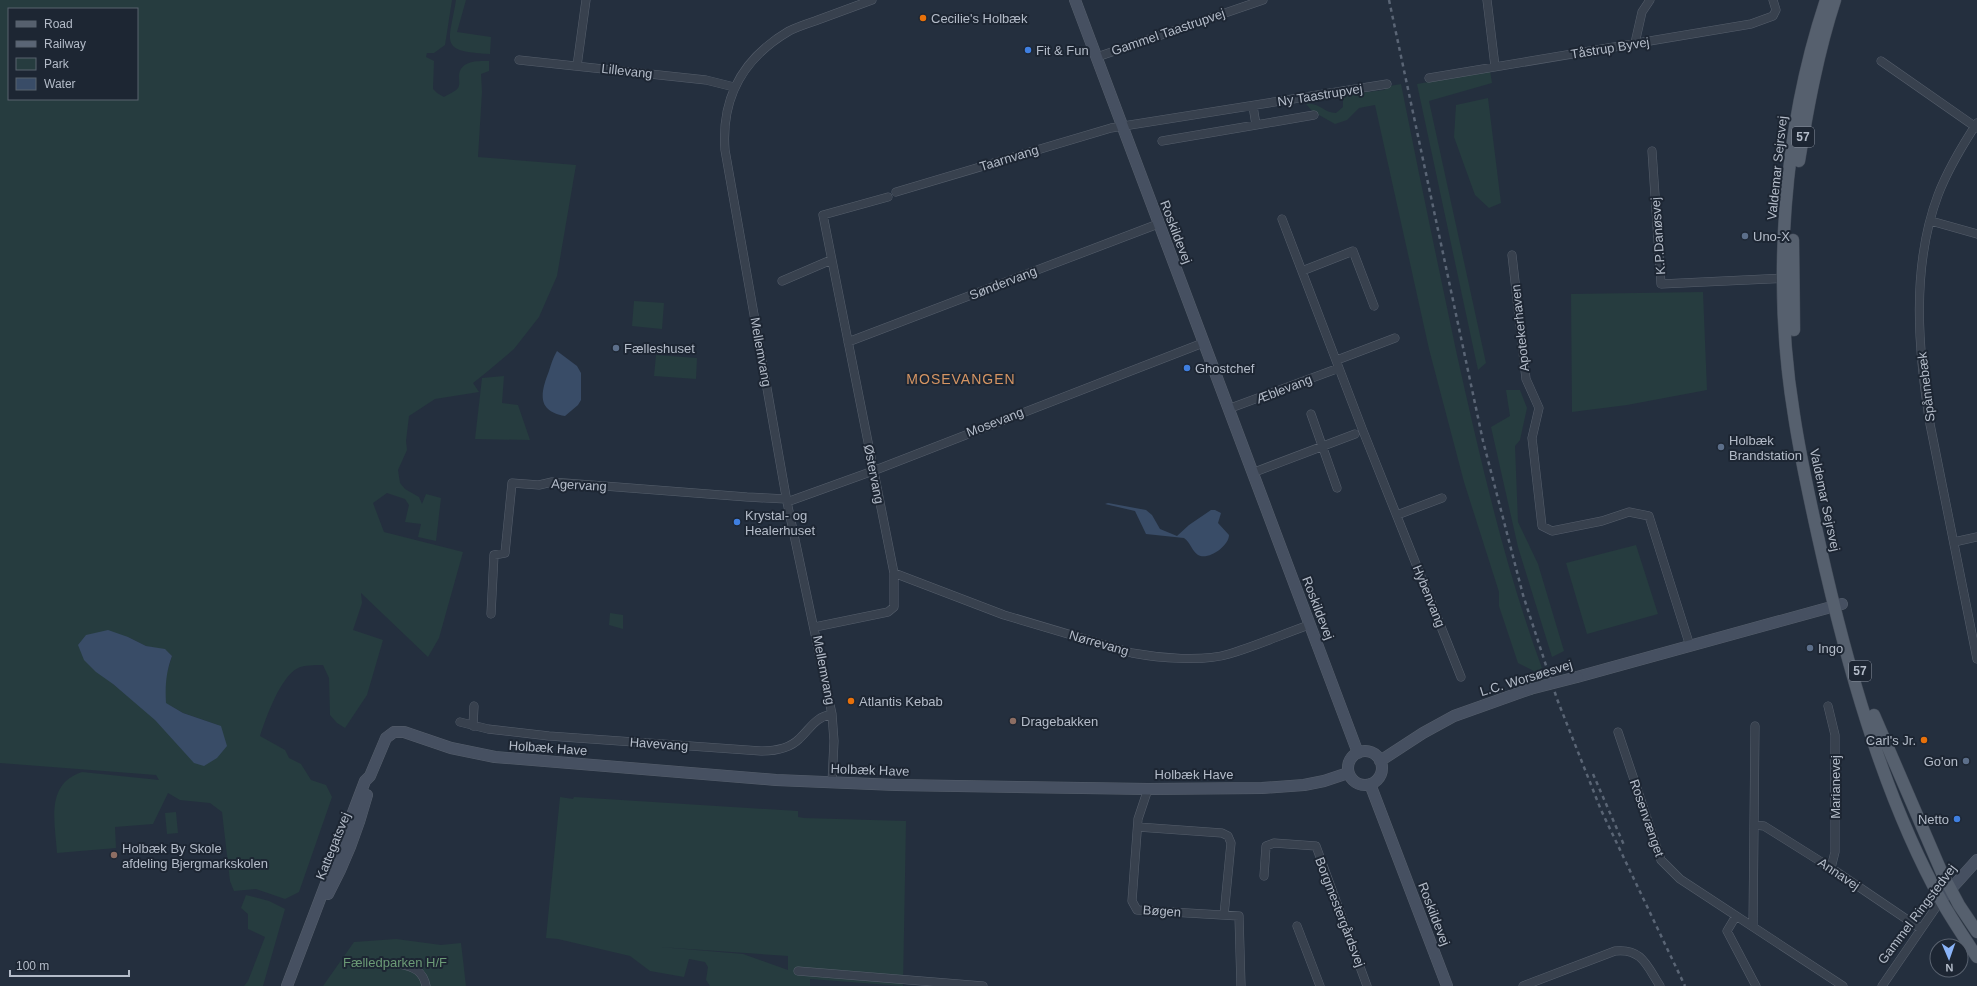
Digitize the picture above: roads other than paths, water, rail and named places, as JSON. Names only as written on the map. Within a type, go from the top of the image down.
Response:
[{"type":"main road","name":"Valdemar Sejrsvej","points":[[1826,0],[1819,22],[1797,112],[1786,197],[1788,278],[1800,413],[1815,496],[1855,684],[1902,819],[1941,900],[1977,957]]},
{"type":"main road","name":"Valdemar Sejrsvej","points":[[1788,278],[1793,197],[1807,113],[1827,25],[1835,0]]},
{"type":"main road","name":"Valdemar Sejrsvej","points":[[1838,605],[1877,724],[1950,889],[1977,932]]},
{"type":"street","points":[[577,66],[586,0]]},
{"type":"street","name":"Mellemvang","points":[[832,783],[834,741],[832,714],[815,627],[787,500],[725,150],[725,123],[734,87],[750,62],[763,50],[790,30],[872,0]]},
{"type":"street","name":"Roskildevej","points":[[1075,0],[1158,224],[1358,752]]},
{"type":"street","name":"Gammel Taastrupvej","points":[[1097,57],[1263,0]]},
{"type":"street","points":[[1487,0],[1495,66]]},
{"type":"street","points":[[1635,43],[1642,12],[1650,0]]},
{"type":"street","name":"Tåstrup Byvej","points":[[1428,78],[1751,24],[1771,18],[1776,10],[1773,0]]},
{"type":"street","name":"Lillevang","points":[[520,60],[706,80],[734,87]]},
{"type":"street","points":[[1881,61],[1976,126]]},
{"type":"street","name":"Ny Taastrupvej","points":[[1122,127],[1387,84]]},
{"type":"street","points":[[1252,106],[1256,125]]},
{"type":"street","name":"Ny Taastrupvej","points":[[1162,141],[1314,115]]},
{"type":"street","name":"Spånnebæk","points":[[1976,126],[1952,163],[1938,196],[1930,221],[1921,276],[1920,320],[1922,356],[1929,417],[1977,659]]},
{"type":"street","name":"Taarnvang","points":[[896,192],[1111,128],[1122,127]]},
{"type":"street","name":"K.P.Danøsvej","points":[[1652,151],[1661,284],[1788,278]]},
{"type":"street","name":"Østervang","points":[[815,627],[892,610],[894,604],[894,573],[823,215],[888,197]]},
{"type":"street","name":"Hybenvang","points":[[1282,220],[1338,364],[1359,433],[1397,515],[1462,677]]},
{"type":"street","points":[[1930,221],[1977,234]]},
{"type":"street","name":"Søndervang","points":[[848,342],[1158,224]]},
{"type":"street","points":[[1302,271],[1353,251],[1374,306]]},
{"type":"street","name":"Apotekerhaven","points":[[1512,255],[1526,379],[1539,408],[1532,438],[1542,526],[1548,530],[1556,531],[1602,521],[1632,512],[1649,516],[1690,646]]},
{"type":"street","points":[[782,281],[832,260]]},
{"type":"street","points":[[1338,364],[1395,338]]},
{"type":"street","name":"Mosevang","points":[[787,500],[873,471],[1203,343]]},
{"type":"street","name":"Æblevang","points":[[1228,409],[1338,364]]},
{"type":"street","points":[[1311,414],[1337,488]]},
{"type":"street","points":[[1252,473],[1359,433]]},
{"type":"street","name":"Agervang","points":[[491,614],[494,555],[506,553],[512,483],[539,485],[552,482],[787,500]]},
{"type":"street","points":[[1397,515],[1442,498]]},
{"type":"street","points":[[1954,542],[1977,537]]},
{"type":"street","name":"Nørrevang","points":[[894,573],[1004,615],[1132,653],[1146,655],[1187,658],[1229,654],[1309,624]]},
{"type":"street","name":"L.C. Worsøesvej","points":[[1380,761],[1423,733],[1454,716],[1530,690],[1838,605]]},
{"type":"street","points":[[473,726],[474,706]]},
{"type":"street","name":"Marianevej","points":[[1828,706],[1835,735],[1835,852],[1831,868]]},
{"type":"street","name":"Havevang","points":[[460,722],[473,726],[549,736],[761,751],[787,747],[798,740],[818,718],[832,714]]},
{"type":"street","points":[[1753,926],[1755,726]]},
{"type":"street","name":"Holbæk Have","points":[[394,732],[404,732],[451,748],[495,757],[832,783],[896,786],[1148,789],[1282,787],[1324,781],[1348,773]]},
{"type":"street","name":"Kattegatsvej","points":[[287,986],[313,922],[362,788],[370,776],[385,740],[394,732]]},
{"type":"street","name":"Rosenvænget","points":[[1618,732],[1661,860],[1680,879],[1843,986]]},
{"type":"street","points":[[1363,751],[1373,754],[1380,761],[1381,772],[1375,781],[1370,784],[1364,785],[1357,783],[1348,773],[1349,761],[1358,752],[1363,751]]},
{"type":"street","name":"Kattegatsvej","points":[[313,922],[336,879],[358,825],[370,783],[370,776]]},
{"type":"street","name":"Roskildevej","points":[[1370,784],[1447,986]]},
{"type":"street","name":"Bøgen","points":[[1148,789],[1140,811],[1138,827],[1132,901],[1135,908],[1239,916],[1241,986]]},
{"type":"street","name":"Annavej","points":[[1755,825],[1764,826],[1831,868],[1922,930]]},
{"type":"street","points":[[1138,827],[1222,833],[1228,836],[1231,843],[1224,915]]},
{"type":"street","name":"Borgmestergårdsvej","points":[[1264,876],[1266,846],[1274,843],[1316,846],[1367,986]]},
{"type":"street","name":"Gammel Ringstedvej","points":[[1882,986],[1922,930],[1941,900],[1977,860]]},
{"type":"street","points":[[1736,916],[1728,932],[1756,986]]},
{"type":"street","points":[[1297,926],[1320,986]]},
{"type":"street","points":[[1523,986],[1615,951],[1626,950],[1635,952],[1644,960],[1660,986]]},
{"type":"street","points":[[400,964],[414,968],[420,972],[426,986]]},
{"type":"street","points":[[798,971],[982,986]]},
{"type":"water","points":[[557,351],[577,366],[581,373],[581,400],[578,405],[565,416],[556,414],[549,410],[545,406],[543,400],[546,379]]},
{"type":"water","points":[[1108,503],[1146,510],[1152,515],[1160,529],[1177,536],[1189,525],[1211,510],[1215,510],[1221,513],[1218,523],[1229,535],[1228,539],[1222,548],[1212,554],[1207,556],[1198,555],[1184,538],[1146,534],[1135,511],[1105,504]]},
{"type":"water","points":[[108,630],[128,637],[146,646],[165,649],[172,656],[166,679],[166,703],[183,713],[221,726],[227,746],[217,758],[204,766],[194,763],[155,720],[113,684],[96,672],[84,660],[78,645],[86,635]]},
{"type":"railway","points":[[1389,0],[1483,441],[1523,595],[1557,699],[1601,810],[1685,986]]},
{"type":"railway","points":[[1593,774],[1624,845]]},
{"type":"place","name":"Cecilie's Holbæk","points":[[923,18]]},
{"type":"place","name":"Fit & Fun","points":[[1028,50]]},
{"type":"place","name":"Uno-X","points":[[1745,236]]},
{"type":"place","name":"Fælleshuset","points":[[616,348]]},
{"type":"place","name":"Ghostchef","points":[[1187,368]]},
{"type":"place","name":"Holbæk Brandstation","points":[[1721,447]]},
{"type":"place","name":"Krystal- og Healerhuset","points":[[737,522]]},
{"type":"place","name":"Ingo","points":[[1810,648]]},
{"type":"place","name":"Atlantis Kebab","points":[[851,701]]},
{"type":"place","name":"Dragebakken","points":[[1013,721]]},
{"type":"place","name":"Carl's Jr.","points":[[1924,740]]},
{"type":"place","name":"Go'on","points":[[1966,761]]},
{"type":"place","name":"Netto","points":[[1957,819]]},
{"type":"place","name":"Holbæk By Skole afdeling Bjergmarkskolen","points":[[114,855]]},
{"type":"district","name":"MOSEVANGEN","points":[[961,379]]},
{"type":"park label","name":"Fælledparken H/F","points":[[395,962]]}]
